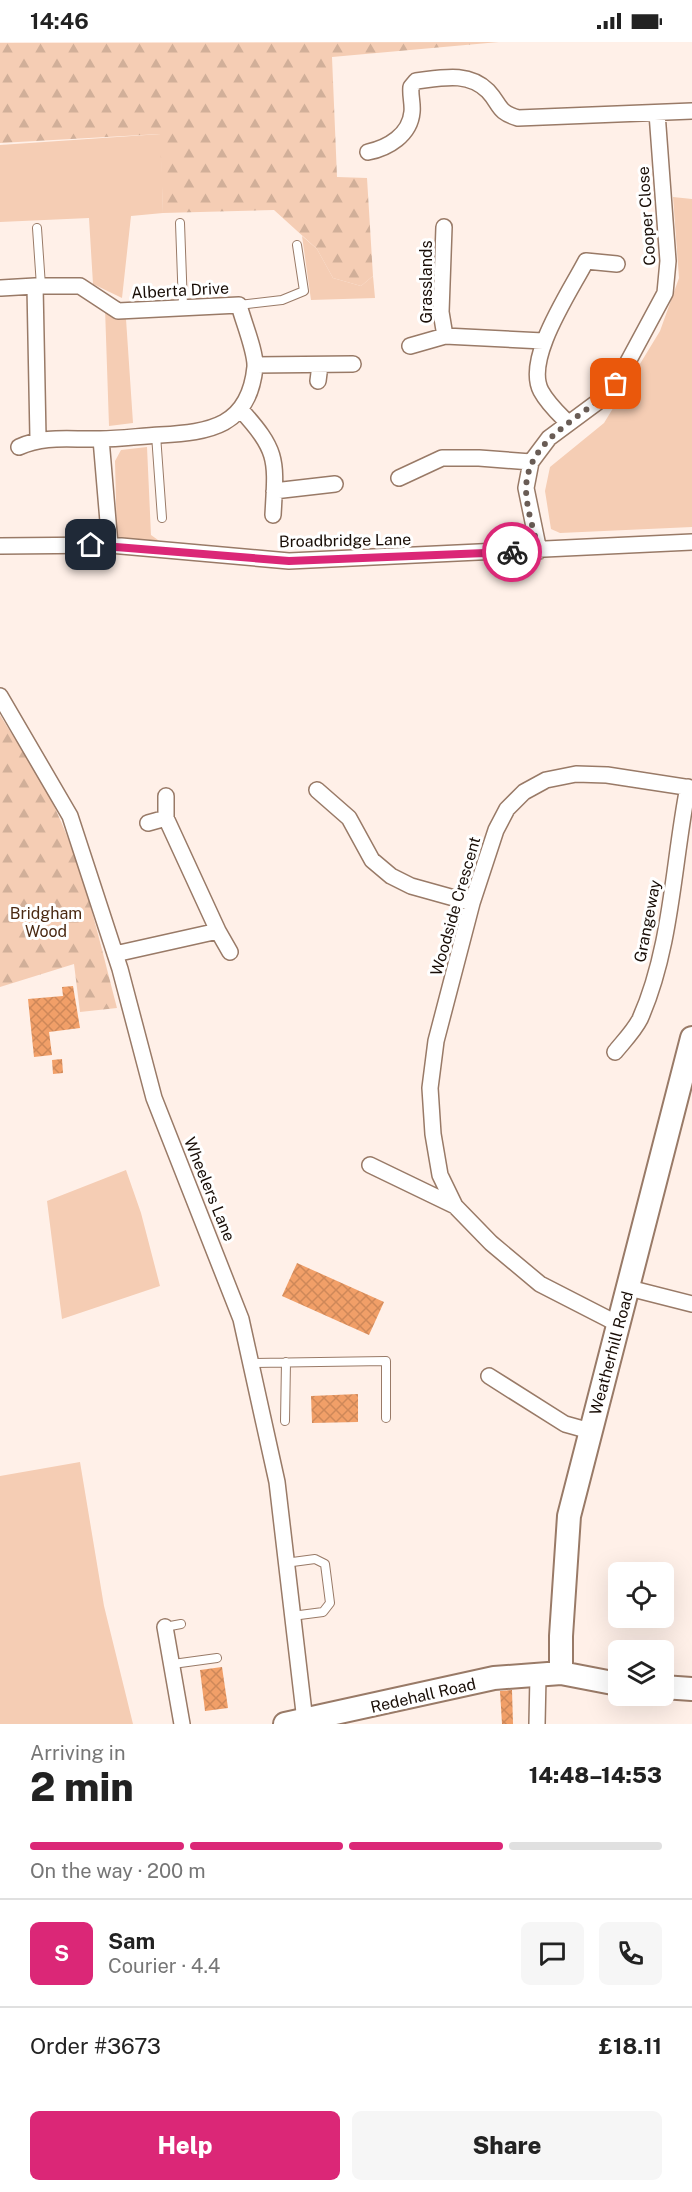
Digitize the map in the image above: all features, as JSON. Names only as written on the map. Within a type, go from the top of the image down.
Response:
[{"type":"street","points":[[368,152],[383,149],[401,136],[412,112],[411,87],[416,81],[459,77],[473,81],[488,92],[496,106],[505,114],[518,118],[692,111]]},
{"type":"street","name":"Cooper Close","points":[[531,462],[540,448],[568,423],[597,404],[616,384],[664,293],[668,261],[657,113]]},
{"type":"street","name":"Grasslands","points":[[444,227],[441,312],[445,336]]},
{"type":"street","points":[[568,423],[540,389],[537,362],[543,341],[586,261],[617,264]]},
{"type":"street","points":[[38,286],[38,438]]},
{"type":"street","name":"Alberta Drive","points":[[2,288],[80,286],[118,311],[239,305],[255,365]]},
{"type":"street","name":"Grasslands","points":[[410,346],[445,336],[543,341]]},
{"type":"street","points":[[318,381],[320,364]]},
{"type":"street","points":[[19,447],[38,438],[101,439],[212,430],[229,421],[241,410],[255,365],[353,364]]},
{"type":"street","points":[[241,410],[264,435],[274,456],[273,515]]},
{"type":"street","points":[[101,439],[110,545]]},
{"type":"street","points":[[399,478],[442,458],[531,462],[526,488],[539,551]]},
{"type":"street","points":[[274,491],[335,484]]},
{"type":"street","name":"Broadbridge Lane","points":[[0,546],[110,545],[289,561],[692,542]]},
{"type":"street","name":"Wheelers Lane","points":[[0,696],[65,805],[115,954],[154,1098],[225,1274],[253,1363],[277,1482],[296,1649],[297,1723]]},
{"type":"street","name":"Woodside Crescent","points":[[618,1324],[540,1284],[491,1243],[455,1206],[440,1175],[433,1134],[430,1088],[436,1041],[472,903],[496,830],[507,809],[524,792],[546,780],[576,774],[606,775],[690,788]]},
{"type":"street","name":"Grangeway","points":[[615,1052],[639,1021],[654,977],[669,911],[678,838],[690,788]]},
{"type":"street","points":[[317,790],[349,818],[372,861],[391,876],[411,886],[472,903]]},
{"type":"street","points":[[166,796],[166,818],[230,952]]},
{"type":"street","points":[[148,823],[166,818]]},
{"type":"street","points":[[115,954],[218,931]]},
{"type":"street","name":"Weatherhill Road","points":[[561,1673],[561,1636],[569,1516],[692,1038]]},
{"type":"street","name":"Woodside Crescent","points":[[370,1165],[455,1206]]},
{"type":"street","points":[[629,1288],[692,1304]]},
{"type":"street","points":[[489,1376],[565,1424],[590,1431]]},
{"type":"street","points":[[165,1627],[182,1724]]},
{"type":"street","name":"Redehall Road","points":[[297,1723],[332,1720],[494,1678],[561,1673],[608,1682]]},
{"type":"street","points":[[537,1724],[538,1676]]},
{"type":"street","points":[[674,1688],[692,1689]]},
{"type":"lane","points":[[180,223],[183,306]]},
{"type":"lane","points":[[37,228],[38,286]]},
{"type":"lane","points":[[239,305],[282,300],[304,291],[297,246]]},
{"type":"lane","points":[[156,435],[162,518]]},
{"type":"lane","points":[[253,1363],[387,1361],[386,1418]]},
{"type":"lane","points":[[285,1421],[286,1362]]},
{"type":"lane","points":[[285,1563],[315,1559],[325,1564],[330,1603],[323,1612],[292,1616]]},
{"type":"lane","points":[[165,1627],[181,1624]]},
{"type":"lane","points":[[173,1664],[217,1658]]},
{"type":"green space","points":[[499,42],[332,57],[337,177],[367,178],[373,276],[361,286],[333,278],[317,249],[274,210],[163,213],[160,134],[0,143],[0,43]]},
{"type":"green space","points":[[161,134],[163,213],[131,216],[122,298],[93,284],[89,218],[0,222],[0,145]]},
{"type":"green space","points":[[673,197],[692,199],[692,527],[560,533],[551,529],[545,491],[550,467],[604,423],[660,331],[679,278]]},
{"type":"green space","points":[[302,236],[317,249],[333,278],[361,286],[373,276],[375,298],[311,300]]},
{"type":"green space","points":[[105,308],[126,319],[133,423],[109,426]]},
{"type":"green space","points":[[147,447],[151,535],[172,550],[117,540],[115,461],[121,450]]},
{"type":"green space","name":"Bridgham Wood","points":[[0,715],[39,777],[61,822],[81,874],[117,1008],[80,1012],[74,964],[0,987]]},
{"type":"green space","points":[[126,1170],[141,1213],[160,1286],[62,1319],[47,1201]]},
{"type":"green space","points":[[80,1462],[104,1606],[133,1724],[0,1724],[0,1476]]},
{"type":"building","points":[[73,986],[80,1028],[49,1032],[52,1055],[34,1057],[28,999],[63,996],[62,987]]},
{"type":"building","points":[[62,1059],[63,1073],[53,1074],[52,1060]]},
{"type":"building","points":[[297,1263],[384,1302],[369,1335],[282,1296]]},
{"type":"building","points":[[358,1394],[358,1422],[312,1423],[311,1396]]},
{"type":"building","points":[[222,1667],[228,1708],[205,1711],[200,1670]]},
{"type":"building","points":[[512,1690],[513,1724],[502,1724],[500,1691]]},
{"type":"way so far","points":[[512,552],[539,551],[526,488],[531,462],[549,438],[584,414],[616,384]]},
{"type":"route","points":[[91,545],[289,561],[512,552]]}]
